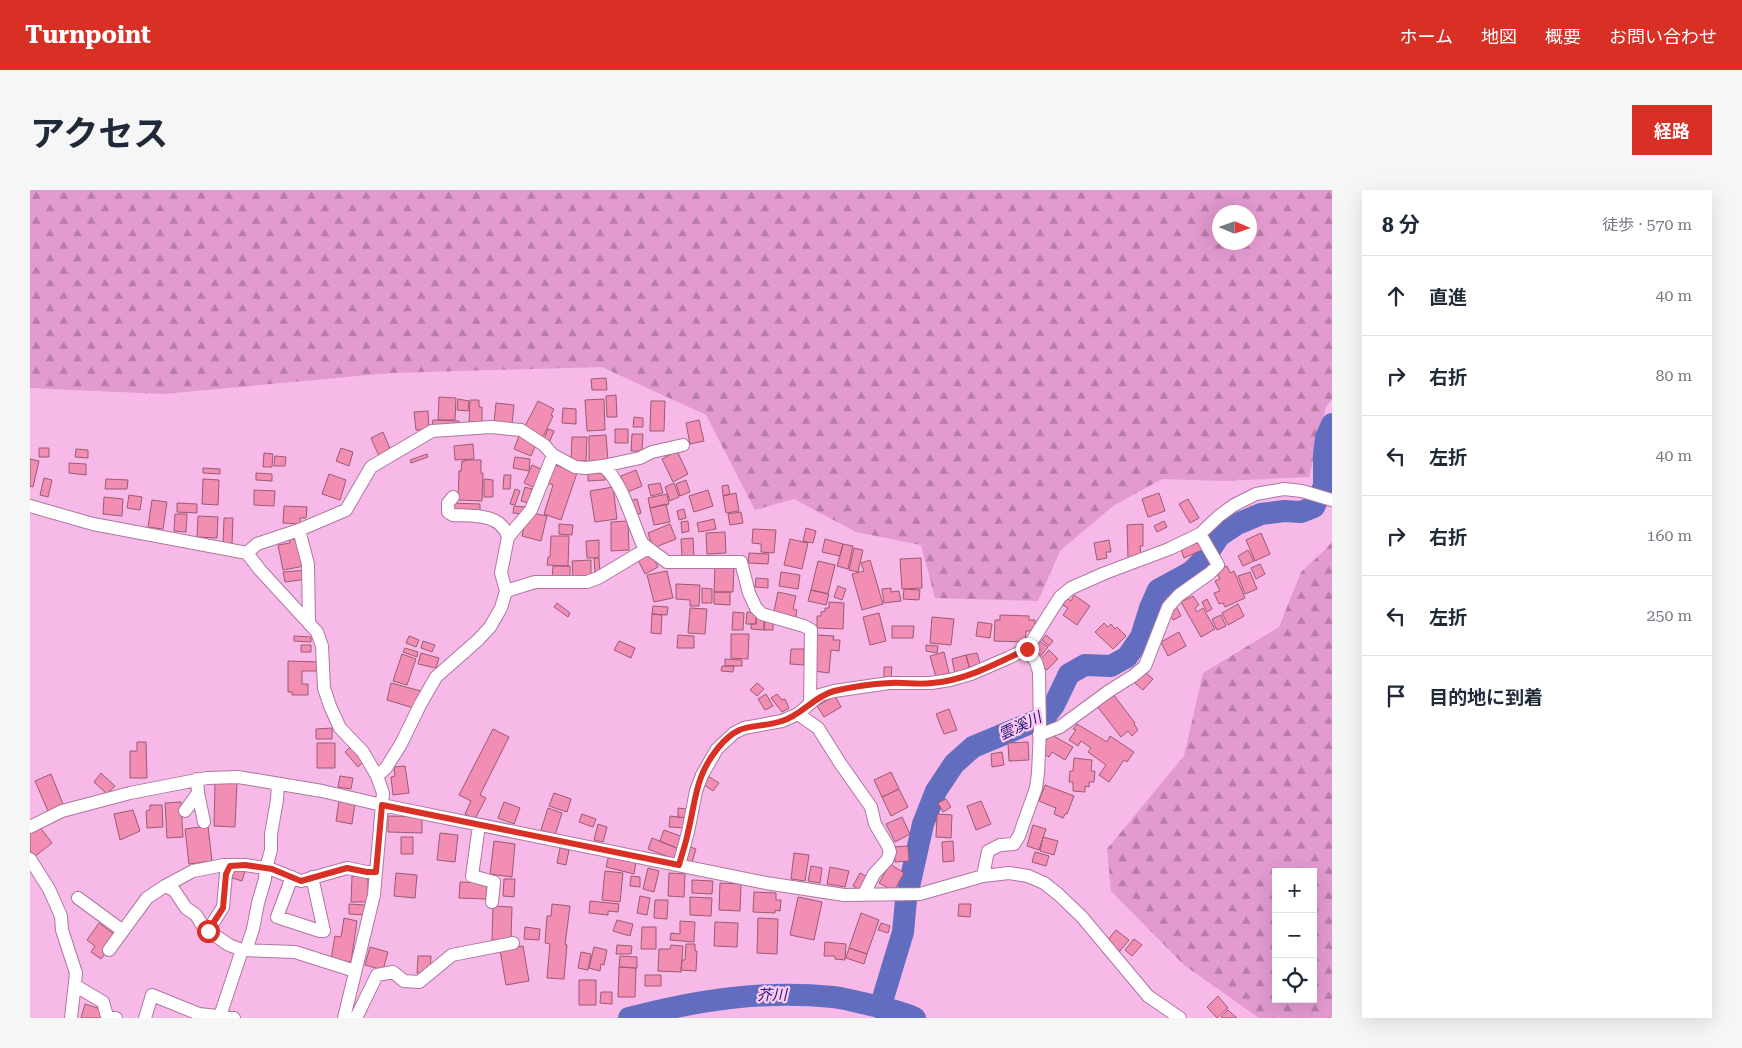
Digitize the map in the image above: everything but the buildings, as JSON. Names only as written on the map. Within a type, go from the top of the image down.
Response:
[{"type":"street","points":[[247,553],[257,544],[299,530],[346,510],[371,467],[432,432],[491,428],[521,430],[544,445],[553,455],[575,467],[603,466],[640,458],[652,452],[682,445]]},
{"type":"street","points":[[508,537],[531,510],[553,455]]},
{"type":"street","points":[[603,466],[616,482],[642,543],[648,548],[667,562],[741,562],[749,593],[756,608],[762,614],[804,626],[811,630],[810,703]]},
{"type":"street","points":[[679,865],[696,791],[702,775],[717,749],[734,733],[744,728],[782,721],[798,714],[820,696],[850,688],[889,683],[931,684],[950,680],[971,674],[1027,649],[1060,598],[1071,588],[1105,573],[1202,538],[1219,516],[1234,505],[1256,494],[1284,489],[1302,491],[1332,500]]},
{"type":"street","points":[[377,776],[386,768],[402,744],[420,705],[436,677],[490,627],[501,608],[506,591],[501,573],[508,537],[506,530],[500,523],[490,518],[452,515],[448,512],[448,503],[453,497]]},
{"type":"street","points":[[30,506],[93,524],[247,553],[260,570],[317,632],[322,646],[324,688],[330,706],[340,728],[363,752],[377,776],[383,793],[374,895],[344,1018]]},
{"type":"street","points":[[299,530],[308,564],[309,622]]},
{"type":"street","points":[[1039,733],[1060,727],[1145,666],[1168,607],[1179,595],[1218,565],[1202,538]]},
{"type":"street","points":[[506,591],[535,582],[587,582],[598,578],[648,548]]},
{"type":"street","points":[[983,876],[988,850],[1000,845],[1014,844],[1019,836],[1036,788],[1039,733],[1039,672],[1036,662],[1027,649]]},
{"type":"street","points":[[798,714],[818,728],[840,763],[872,807],[875,824],[888,846],[890,852],[887,860],[874,874],[864,894]]},
{"type":"street","points":[[30,827],[62,811],[130,793],[197,779],[238,777],[322,791],[382,805],[766,883],[844,895],[915,895],[983,876],[1009,872],[1028,876],[1044,883],[1058,894],[1082,917],[1148,996],[1180,1018]]},
{"type":"street","points":[[197,779],[204,822]]},
{"type":"street","points":[[220,1016],[253,929],[271,850],[271,834],[278,784]]},
{"type":"street","points":[[185,811],[198,793]]},
{"type":"street","points":[[479,824],[472,876],[494,882],[492,902]]},
{"type":"street","points":[[30,859],[49,889],[61,916],[62,930],[76,973],[71,1018]]},
{"type":"street","points":[[109,950],[147,898],[193,871],[224,865],[245,865],[266,868],[301,881],[347,868],[376,872]]},
{"type":"street","points":[[208,931],[223,908],[226,874],[230,866]]},
{"type":"street","points":[[292,877],[277,918],[324,931],[312,877]]},
{"type":"street","points":[[166,886],[174,890],[186,908],[196,915],[204,928],[229,945],[244,950],[295,952],[355,971]]},
{"type":"street","points":[[78,898],[123,931]]},
{"type":"street","points":[[356,1018],[378,976],[393,972],[404,981],[419,982],[452,955],[513,943]]},
{"type":"street","points":[[76,986],[103,1002],[107,1016],[116,1018]]},
{"type":"street","points":[[145,1018],[152,995],[199,1014],[234,1018]]},
{"type":"green space","points":[[30,190],[1332,190],[1332,400],[1326,407],[1309,477],[1225,481],[1162,479],[1113,506],[1060,551],[1038,601],[935,598],[921,545],[856,532],[794,499],[755,510],[706,415],[602,367],[391,373],[163,394],[30,388]]},
{"type":"green space","points":[[1332,541],[1332,1018],[1259,1018],[1184,965],[1111,891],[1107,849],[1184,756],[1203,673],[1279,627],[1301,572]]},
{"type":"waterway","name":"雲溪川","points":[[880,1008],[903,932],[906,900],[923,824],[936,791],[954,764],[973,747],[1045,717],[1054,705],[1069,674],[1085,665],[1111,666],[1127,657],[1141,637],[1158,590],[1191,572],[1205,558],[1219,536],[1237,524],[1261,514],[1284,511],[1301,512],[1314,507],[1324,486],[1326,438],[1332,424]]},
{"type":"waterway","name":"芥川","points":[[629,1018],[680,1006],[730,998],[781,995],[841,998],[903,1013],[915,1018]]},
{"type":"route","points":[[208,931],[223,908],[226,874],[230,866],[245,865],[272,869],[301,881],[347,868],[376,872],[382,805],[679,865],[696,791],[702,775],[717,749],[734,733],[744,728],[782,721],[798,714],[820,696],[834,691],[889,683],[931,684],[950,680],[971,674],[1027,649]]}]
